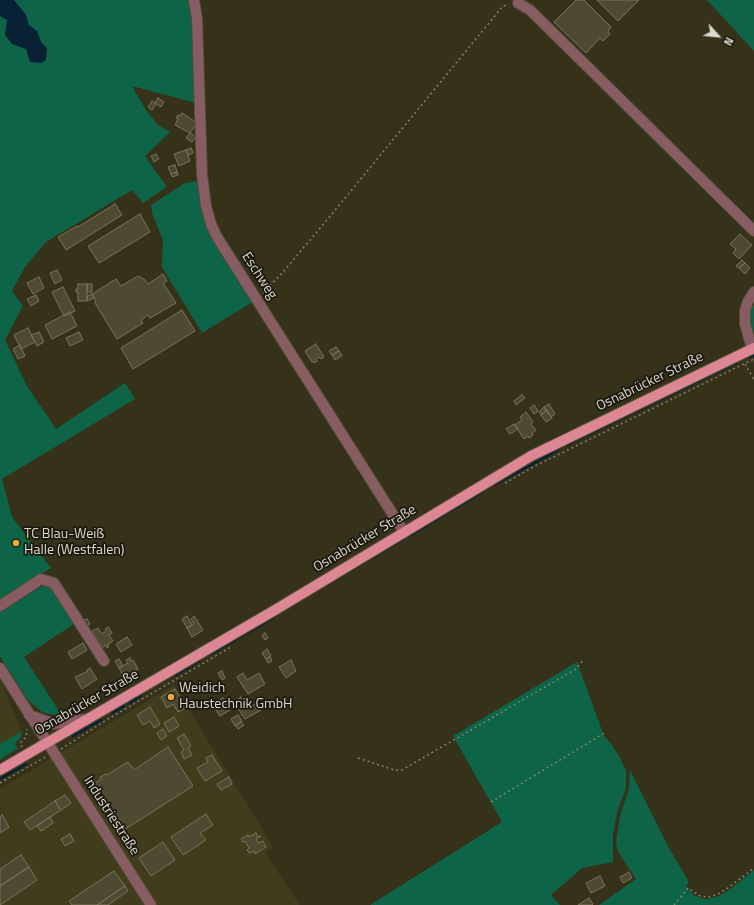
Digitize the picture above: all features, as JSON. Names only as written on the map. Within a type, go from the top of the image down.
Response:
[{"type":"main road","name":"Osnabrücker Straße","points":[[0,770],[275,610],[531,456],[753,349]]},
{"type":"street","name":"Eschweg","points":[[194,0],[197,19],[202,174],[206,206],[211,224],[217,237],[404,532]]},
{"type":"street","points":[[518,2],[530,10],[754,231]]},
{"type":"street","points":[[753,349],[745,324],[745,311],[748,301],[754,292]]},
{"type":"street","points":[[0,606],[41,579],[54,583],[104,661]]},
{"type":"street","name":"Industriestraße","points":[[0,668],[151,905]]},
{"type":"street","points":[[29,715],[54,724],[87,719]]},
{"type":"path","points":[[256,298],[265,292],[283,272],[504,6],[518,2]]},
{"type":"path","points":[[502,485],[534,466],[754,359]]},
{"type":"path","points":[[746,367],[754,380]]},
{"type":"path","points":[[0,783],[54,753],[108,719],[231,647]]},
{"type":"path","points":[[358,758],[394,770],[402,770],[576,669],[584,659]]},
{"type":"path","points":[[22,747],[20,743],[26,737],[29,715]]},
{"type":"path","points":[[491,802],[606,732]]},
{"type":"path","points":[[674,905],[688,888],[700,896],[709,897],[728,888],[754,868]]},
{"type":"shaded area","points":[[0,680],[22,731],[0,744]]},
{"type":"shaded area","points":[[174,685],[273,847],[265,853],[300,905],[0,905],[0,789]]},
{"type":"green space","points":[[0,0],[192,0],[196,103],[132,86],[146,110],[158,125],[170,132],[145,156],[167,187],[143,203],[132,190],[46,242],[25,267],[12,291],[23,306],[5,340],[27,386],[56,429],[125,383],[135,399],[2,479],[12,517],[51,568],[0,600]]},
{"type":"green space","points":[[707,0],[754,0],[754,51]]},
{"type":"green space","points":[[199,181],[202,203],[254,301],[202,333],[162,267],[163,240],[152,213],[151,205],[185,183]]},
{"type":"green space","points":[[754,305],[753,334],[749,325],[750,310]]},
{"type":"green space","points":[[44,585],[55,587],[77,622],[24,657],[63,717],[42,712],[28,700],[0,657],[0,612]]},
{"type":"green space","points":[[577,662],[604,736],[612,745],[626,771],[626,789],[618,809],[613,833],[613,862],[582,868],[551,895],[560,905],[370,905],[502,822],[453,736]]},
{"type":"green space","points":[[22,731],[21,737],[15,744],[18,748],[0,760],[0,744]]},
{"type":"green space","points":[[630,770],[670,850],[689,882],[686,886],[688,889],[700,898],[708,899],[719,896],[754,870],[754,905],[599,905],[636,879],[618,852],[616,843],[620,815],[629,789]]},
{"type":"water","points":[[0,0],[14,0],[26,15],[29,25],[37,31],[41,42],[47,48],[46,60],[41,63],[30,62],[26,49],[12,44],[5,35],[7,20],[0,16]]},
{"type":"building","points":[[576,0],[584,0],[611,27],[608,31],[610,34],[603,41],[600,38],[586,53],[554,22]]},
{"type":"building","points":[[597,0],[639,0],[618,21]]},
{"type":"building","points":[[158,98],[164,102],[161,107],[155,103]]},
{"type":"building","points":[[152,101],[156,104],[152,110],[148,107]]},
{"type":"building","points":[[182,113],[197,123],[190,133],[175,125],[178,119],[176,118]]},
{"type":"building","points":[[190,133],[196,137],[192,142],[186,138]]},
{"type":"building","points":[[191,148],[193,153],[188,155],[186,150]]},
{"type":"building","points":[[186,150],[190,161],[179,166],[174,154]]},
{"type":"building","points":[[156,154],[159,159],[154,162],[151,156]]},
{"type":"building","points":[[175,165],[177,172],[171,174],[168,167]]},
{"type":"building","points":[[177,172],[178,175],[172,177],[171,174]]},
{"type":"building","points":[[115,204],[122,215],[66,250],[58,237],[77,226],[78,227]]},
{"type":"building","points":[[140,214],[150,232],[99,263],[88,246]]},
{"type":"building","points":[[740,234],[752,245],[739,259],[733,253],[736,249],[730,244]]},
{"type":"building","points":[[742,260],[745,263],[739,268],[736,266]]},
{"type":"building","points":[[745,263],[750,268],[745,274],[739,268]]},
{"type":"building","points":[[57,270],[62,280],[55,284],[50,273]]},
{"type":"building","points":[[163,274],[167,281],[163,283],[176,303],[150,318],[148,315],[141,320],[143,323],[117,339],[95,303],[96,302],[92,294],[116,279],[121,286],[138,276],[144,279],[148,284]]},
{"type":"building","points":[[39,277],[44,288],[33,294],[27,283]]},
{"type":"building","points":[[78,284],[87,284],[87,301],[78,301],[78,292],[76,292],[76,289],[78,289]]},
{"type":"building","points":[[87,284],[92,284],[92,292],[87,292]]},
{"type":"building","points":[[63,287],[75,311],[64,316],[52,292]]},
{"type":"building","points":[[92,294],[94,298],[87,301],[87,296]]},
{"type":"building","points":[[36,295],[39,301],[31,306],[27,299]]},
{"type":"building","points":[[182,310],[195,331],[133,369],[121,348]]},
{"type":"building","points":[[70,312],[77,326],[52,339],[45,325]]},
{"type":"building","points":[[28,328],[35,342],[21,349],[14,335]]},
{"type":"building","points":[[39,332],[44,342],[37,346],[31,335]]},
{"type":"building","points":[[79,332],[83,340],[70,346],[66,338]]},
{"type":"building","points":[[316,344],[324,357],[321,359],[319,357],[314,363],[305,351]]},
{"type":"building","points":[[20,345],[25,356],[18,359],[13,349]]},
{"type":"building","points":[[336,347],[339,351],[332,355],[329,351]]},
{"type":"building","points":[[339,351],[342,356],[335,360],[332,355]]},
{"type":"building","points":[[522,395],[525,398],[516,405],[514,401]]},
{"type":"building","points":[[549,404],[555,414],[551,417],[544,407]]},
{"type":"building","points":[[534,405],[538,411],[534,414],[530,408]]},
{"type":"building","points":[[544,407],[546,411],[541,415],[539,412]]},
{"type":"building","points":[[547,410],[552,418],[546,422],[541,415]]},
{"type":"building","points":[[526,412],[533,422],[531,424],[536,430],[529,438],[528,436],[524,439],[515,425],[522,420],[520,417]]},
{"type":"building","points":[[514,424],[518,429],[510,434],[506,429]]},
{"type":"building","points":[[187,616],[192,625],[187,628],[182,619]]},
{"type":"building","points":[[194,616],[203,630],[192,637],[187,628],[194,624],[191,619]]},
{"type":"building","points":[[87,619],[90,624],[88,626],[84,620]]},
{"type":"building","points":[[108,627],[112,633],[109,635],[113,641],[108,644],[109,646],[107,648],[106,645],[102,648],[92,631],[98,628],[102,634]]},
{"type":"building","points":[[265,633],[268,638],[265,640],[262,635]]},
{"type":"building","points":[[127,637],[132,645],[121,652],[116,644]]},
{"type":"building","points":[[83,643],[87,650],[72,659],[68,652]]},
{"type":"building","points":[[267,649],[271,656],[266,659],[262,653]]},
{"type":"building","points":[[270,657],[272,661],[268,663],[266,659]]},
{"type":"building","points":[[130,658],[130,661],[133,660],[138,669],[124,678],[119,668],[128,663],[126,660]]},
{"type":"building","points":[[119,659],[123,666],[119,668],[115,661]]},
{"type":"building","points":[[291,660],[296,671],[286,678],[279,667]]},
{"type":"building","points":[[90,668],[97,679],[82,689],[75,677],[88,671],[87,670]]},
{"type":"building","points":[[222,671],[225,678],[222,680],[218,673]]},
{"type":"building","points":[[243,673],[247,680],[259,673],[265,684],[248,694],[237,677]]},
{"type":"building","points":[[175,689],[186,708],[178,712],[173,704],[167,708],[161,697]]},
{"type":"building","points":[[241,697],[248,708],[257,703],[261,710],[245,719],[234,702]]},
{"type":"building","points":[[223,698],[230,710],[220,716],[212,704]]},
{"type":"building","points":[[150,707],[160,724],[154,728],[150,721],[143,725],[137,715]]},
{"type":"building","points":[[238,715],[242,721],[235,726],[231,719]]},
{"type":"building","points":[[174,717],[179,726],[169,732],[164,723]]},
{"type":"building","points":[[241,722],[244,725],[238,729],[235,725]]},
{"type":"building","points":[[163,729],[167,736],[161,740],[157,733]]},
{"type":"building","points":[[184,734],[191,746],[188,748],[192,755],[184,759],[181,752],[184,750],[177,738]]},
{"type":"building","points":[[168,747],[193,786],[122,831],[97,793],[93,796],[88,788],[101,779],[100,777],[106,774],[107,775],[128,762],[134,770]]},
{"type":"building","points":[[212,755],[222,771],[205,781],[197,768],[208,762],[206,758]]},
{"type":"building","points":[[229,777],[232,784],[221,790],[217,784]]},
{"type":"building","points":[[65,795],[71,803],[61,810],[55,801]]},
{"type":"building","points":[[55,801],[61,810],[30,830],[24,822]]},
{"type":"building","points":[[206,814],[213,825],[200,833],[206,840],[183,855],[171,837]]},
{"type":"building","points":[[2,815],[9,827],[0,833],[0,817]]},
{"type":"building","points":[[50,817],[53,823],[41,831],[37,826]]},
{"type":"building","points":[[256,833],[258,837],[261,836],[256,839],[258,843],[263,841],[266,847],[255,854],[254,851],[249,853],[247,850],[249,848],[245,841],[243,842],[241,839]]},
{"type":"building","points":[[70,834],[74,841],[65,846],[61,839]]},
{"type":"building","points":[[163,842],[175,860],[151,876],[139,858]]},
{"type":"building","points":[[21,855],[29,867],[0,886],[0,869]]},
{"type":"building","points":[[29,867],[37,880],[0,905],[0,886]]},
{"type":"building","points":[[114,871],[125,886],[97,905],[72,905],[69,901]]},
{"type":"building","points":[[629,872],[632,878],[623,883],[620,877]]},
{"type":"building","points":[[600,876],[605,886],[591,893],[586,883]]},
{"type":"building","points":[[125,886],[128,891],[108,905],[97,905]]},
{"type":"building","points":[[589,898],[593,904],[592,905],[578,905]]},
{"type":"waterway","points":[[750,357],[754,355]]},
{"type":"waterway","points":[[567,445],[736,363]]},
{"type":"waterway","points":[[494,485],[558,450]]},
{"type":"waterway","points":[[411,535],[481,493]]},
{"type":"waterway","points":[[319,589],[404,539]]},
{"type":"waterway","points":[[289,607],[296,603]]},
{"type":"waterway","points":[[211,654],[273,618]]},
{"type":"waterway","points":[[176,675],[199,661]]},
{"type":"waterway","points":[[130,703],[141,695]]},
{"type":"waterway","points":[[112,713],[124,706]]},
{"type":"waterway","points":[[73,736],[101,720]]},
{"type":"waterway","points":[[0,779],[26,764]]},
{"type":"place","name":"TC Blau-Weiß Halle (Westfalen)","points":[[16,543]]},
{"type":"place","name":"Weidich Haustechnik GmbH","points":[[171,697]]}]
